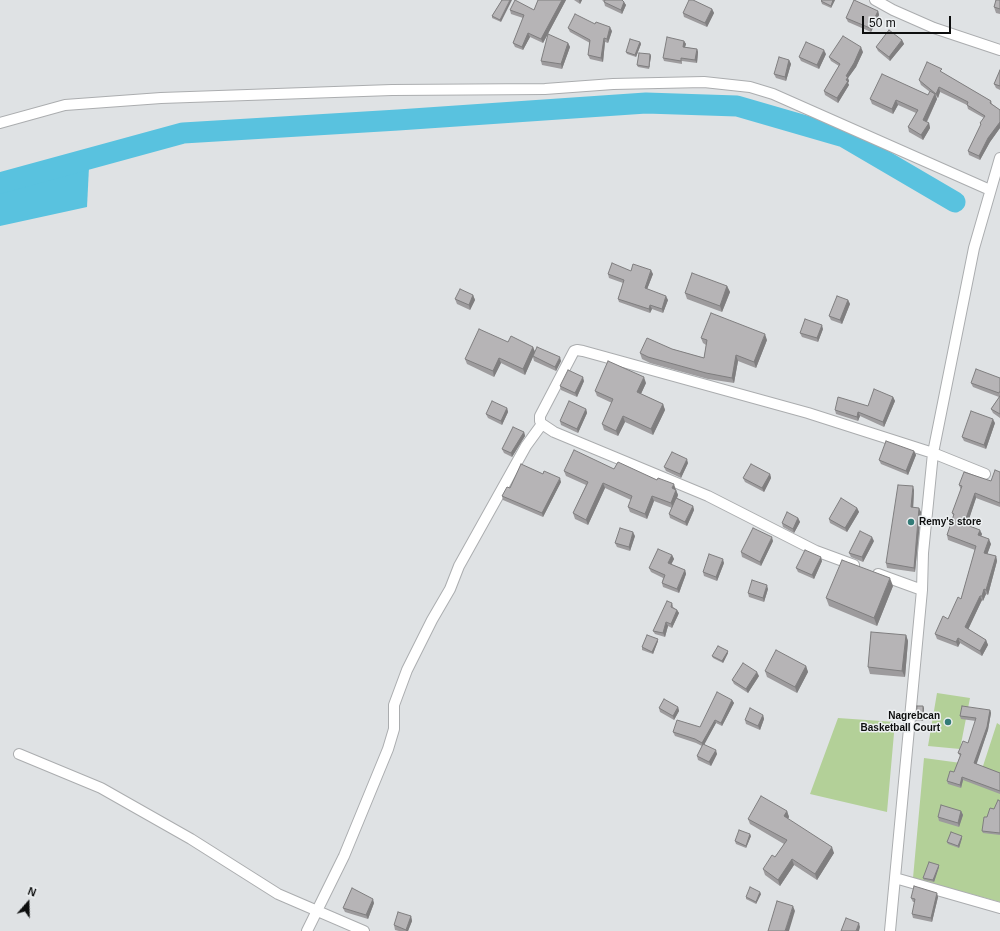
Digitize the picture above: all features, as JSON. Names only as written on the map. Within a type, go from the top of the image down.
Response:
[{"type":"street","points":[[874,0],[934,28],[1000,50]]},
{"type":"street","points":[[0,123],[65,106],[161,98],[392,90],[545,89],[613,84],[704,82],[750,87],[774,94],[990,190]]},
{"type":"street","points":[[890,931],[922,590],[923,553],[933,453],[974,248],[1000,158]]},
{"type":"street","points":[[922,590],[816,551],[708,496],[554,432],[542,424],[540,421],[540,416],[574,351],[577,350],[808,413],[933,453],[985,474]]},
{"type":"street","points":[[307,931],[344,856],[388,749],[394,729],[394,705],[407,670],[432,620],[450,589],[459,566],[526,446],[542,424]]},
{"type":"street","points":[[19,754],[101,788],[191,839],[278,894],[364,931]]},
{"type":"street","points":[[895,878],[1000,908]]},
{"type":"green space","points":[[937,693],[970,698],[960,749],[928,746]]},
{"type":"green space","points":[[838,718],[895,722],[887,812],[810,794]]},
{"type":"green space","points":[[997,723],[1000,725],[1000,902],[913,878],[924,758],[983,766]]},
{"type":"water","points":[[89,167],[87,207],[0,226],[0,190]]},
{"type":"building","points":[[502,0],[510,0],[500,20],[492,16]]},
{"type":"building","points":[[515,0],[534,10],[538,0],[562,0],[541,39],[528,33],[522,47],[513,43],[524,15],[510,10]]},
{"type":"building","points":[[605,0],[622,0],[624,2],[621,10],[604,2]]},
{"type":"building","points":[[689,0],[693,0],[712,9],[705,23],[683,13]]},
{"type":"building","points":[[833,0],[831,6],[821,1]]},
{"type":"building","points":[[854,0],[878,11],[870,28],[846,18]]},
{"type":"building","points":[[996,0],[1000,0],[1000,9],[994,7]]},
{"type":"building","points":[[575,14],[595,24],[596,22],[610,27],[607,39],[604,38],[601,58],[588,55],[590,40],[568,28]]},
{"type":"building","points":[[889,30],[902,40],[889,57],[876,47]]},
{"type":"building","points":[[548,34],[568,43],[561,64],[541,61]]},
{"type":"building","points":[[843,36],[861,47],[846,76],[848,77],[846,80],[848,81],[837,98],[824,91],[840,64],[829,57]]},
{"type":"building","points":[[667,37],[684,41],[683,47],[697,49],[695,60],[681,58],[681,61],[663,58]]},
{"type":"building","points":[[630,39],[640,42],[635,55],[626,52]]},
{"type":"building","points":[[806,42],[824,50],[817,65],[799,57]]},
{"type":"building","points":[[639,53],[650,54],[649,67],[637,65]]},
{"type":"building","points":[[779,57],[789,60],[785,77],[774,74]]},
{"type":"building","points":[[927,62],[942,69],[940,71],[991,101],[990,103],[1000,110],[1000,122],[988,138],[979,156],[968,151],[981,124],[980,123],[985,116],[967,105],[968,102],[939,87],[936,94],[919,80]]},
{"type":"building","points":[[1000,70],[1000,86],[994,84]]},
{"type":"building","points":[[882,74],[928,95],[930,91],[935,94],[923,120],[929,123],[921,135],[908,127],[918,110],[896,100],[892,109],[870,99]]},
{"type":"building","points":[[612,263],[631,271],[633,264],[651,270],[645,288],[666,296],[662,309],[650,305],[649,309],[618,299],[624,280],[608,274]]},
{"type":"building","points":[[692,273],[727,286],[720,306],[685,293]]},
{"type":"building","points":[[460,289],[473,295],[469,305],[455,299]]},
{"type":"building","points":[[837,296],[848,300],[840,320],[829,316]]},
{"type":"building","points":[[711,313],[765,334],[754,362],[736,355],[732,378],[706,373],[648,357],[640,353],[647,338],[672,349],[704,358],[707,340],[701,338]]},
{"type":"building","points":[[805,319],[822,325],[817,338],[800,333]]},
{"type":"building","points":[[479,329],[508,342],[511,336],[533,347],[523,369],[499,358],[493,371],[465,359]]},
{"type":"building","points":[[537,347],[560,357],[555,367],[533,356]]},
{"type":"building","points":[[608,361],[644,377],[637,392],[663,404],[651,429],[623,416],[616,431],[602,424],[613,399],[595,391]]},
{"type":"building","points":[[976,369],[1000,378],[999,393],[971,383]]},
{"type":"building","points":[[568,370],[583,377],[575,393],[560,386]]},
{"type":"building","points":[[874,389],[893,397],[883,422],[858,412],[857,417],[835,410],[838,397],[868,406]]},
{"type":"building","points":[[1000,396],[1000,414],[991,409]]},
{"type":"building","points":[[492,401],[507,408],[501,421],[486,414]]},
{"type":"building","points":[[569,401],[586,409],[577,429],[560,421]]},
{"type":"building","points":[[971,411],[993,419],[984,445],[962,437]]},
{"type":"building","points":[[513,427],[524,432],[511,453],[502,449]]},
{"type":"building","points":[[886,441],[914,451],[906,471],[879,460]]},
{"type":"building","points":[[574,450],[614,469],[618,462],[657,480],[658,478],[674,484],[672,488],[676,490],[671,503],[652,496],[645,514],[628,507],[632,496],[603,483],[586,520],[573,513],[588,482],[564,471]]},
{"type":"building","points":[[672,452],[687,459],[680,474],[664,467]]},
{"type":"building","points":[[521,464],[543,474],[544,471],[560,478],[542,513],[502,496],[507,487],[510,488]]},
{"type":"building","points":[[751,464],[770,474],[762,488],[743,478]]},
{"type":"building","points":[[995,470],[1000,472],[1000,503],[975,493],[964,524],[980,530],[978,535],[989,539],[984,553],[996,556],[986,590],[984,589],[982,596],[980,596],[965,627],[986,640],[980,651],[958,638],[956,642],[935,634],[943,616],[948,619],[958,597],[961,599],[976,546],[947,535],[954,514],[952,513],[962,486],[959,485],[964,472],[991,481]]},
{"type":"building","points":[[898,485],[913,486],[911,507],[919,508],[914,568],[886,563]]},
{"type":"building","points":[[676,498],[693,506],[685,522],[669,514]]},
{"type":"building","points":[[841,498],[857,508],[845,528],[829,519]]},
{"type":"building","points":[[787,512],[798,518],[793,529],[782,523]]},
{"type":"building","points":[[620,528],[633,532],[629,547],[615,543]]},
{"type":"building","points":[[753,528],[772,537],[760,562],[741,552]]},
{"type":"building","points":[[860,531],[872,537],[862,557],[849,553]]},
{"type":"building","points":[[658,549],[672,555],[668,563],[685,570],[677,589],[662,583],[665,575],[649,568]]},
{"type":"building","points":[[805,550],[821,557],[812,575],[796,568]]},
{"type":"building","points":[[709,554],[723,559],[716,577],[703,572]]},
{"type":"building","points":[[842,560],[890,578],[874,618],[826,598]]},
{"type":"building","points":[[752,580],[767,585],[763,598],[748,593]]},
{"type":"building","points":[[667,601],[672,603],[671,607],[677,610],[671,624],[666,622],[663,633],[653,631]]},
{"type":"building","points":[[871,632],[906,635],[902,671],[868,667]]},
{"type":"building","points":[[647,635],[658,639],[652,652],[642,647]]},
{"type":"building","points":[[718,646],[728,651],[722,661],[712,656]]},
{"type":"building","points":[[776,650],[806,666],[795,687],[765,671]]},
{"type":"building","points":[[743,663],[757,672],[746,689],[732,680]]},
{"type":"building","points":[[717,692],[732,700],[721,723],[715,720],[702,743],[695,739],[673,732],[677,720],[700,727]]},
{"type":"building","points":[[664,699],[678,707],[673,716],[659,708]]},
{"type":"building","points":[[917,706],[923,706],[923,719],[916,719]]},
{"type":"building","points":[[962,706],[990,710],[987,727],[974,763],[1000,773],[1000,791],[962,777],[960,785],[947,781],[950,771],[954,772],[961,754],[958,753],[963,741],[968,743],[976,718],[960,716]]},
{"type":"building","points":[[750,708],[763,715],[758,726],[745,720]]},
{"type":"building","points":[[703,744],[716,750],[709,762],[697,756]]},
{"type":"building","points":[[761,796],[787,811],[784,816],[832,847],[815,874],[792,859],[778,880],[763,869],[772,855],[775,857],[787,840],[748,819]]},
{"type":"building","points":[[998,800],[1000,801],[1000,833],[982,831],[984,817],[987,817],[990,808],[994,809]]},
{"type":"building","points":[[941,805],[961,811],[958,823],[938,817]]},
{"type":"building","points":[[739,830],[750,834],[746,846],[735,841]]},
{"type":"building","points":[[951,832],[962,836],[958,846],[947,842]]},
{"type":"building","points":[[929,862],[939,865],[933,880],[923,878]]},
{"type":"building","points":[[914,886],[937,893],[931,918],[912,914],[915,899],[911,898]]},
{"type":"building","points":[[750,887],[760,892],[756,902],[746,897]]},
{"type":"building","points":[[352,888],[373,899],[366,915],[343,908]]},
{"type":"building","points":[[777,901],[793,906],[785,931],[768,931]]},
{"type":"building","points":[[398,912],[411,916],[406,930],[394,925]]},
{"type":"building","points":[[846,918],[859,923],[856,931],[841,931]]},
{"type":"waterway","points":[[0,183],[183,133],[646,103],[737,106],[844,137],[955,202]]},
{"type":"place","name":"Remy's store","points":[[911,522]]},
{"type":"place","name":"Nagrebcan Basketball Court","points":[[948,722]]}]
